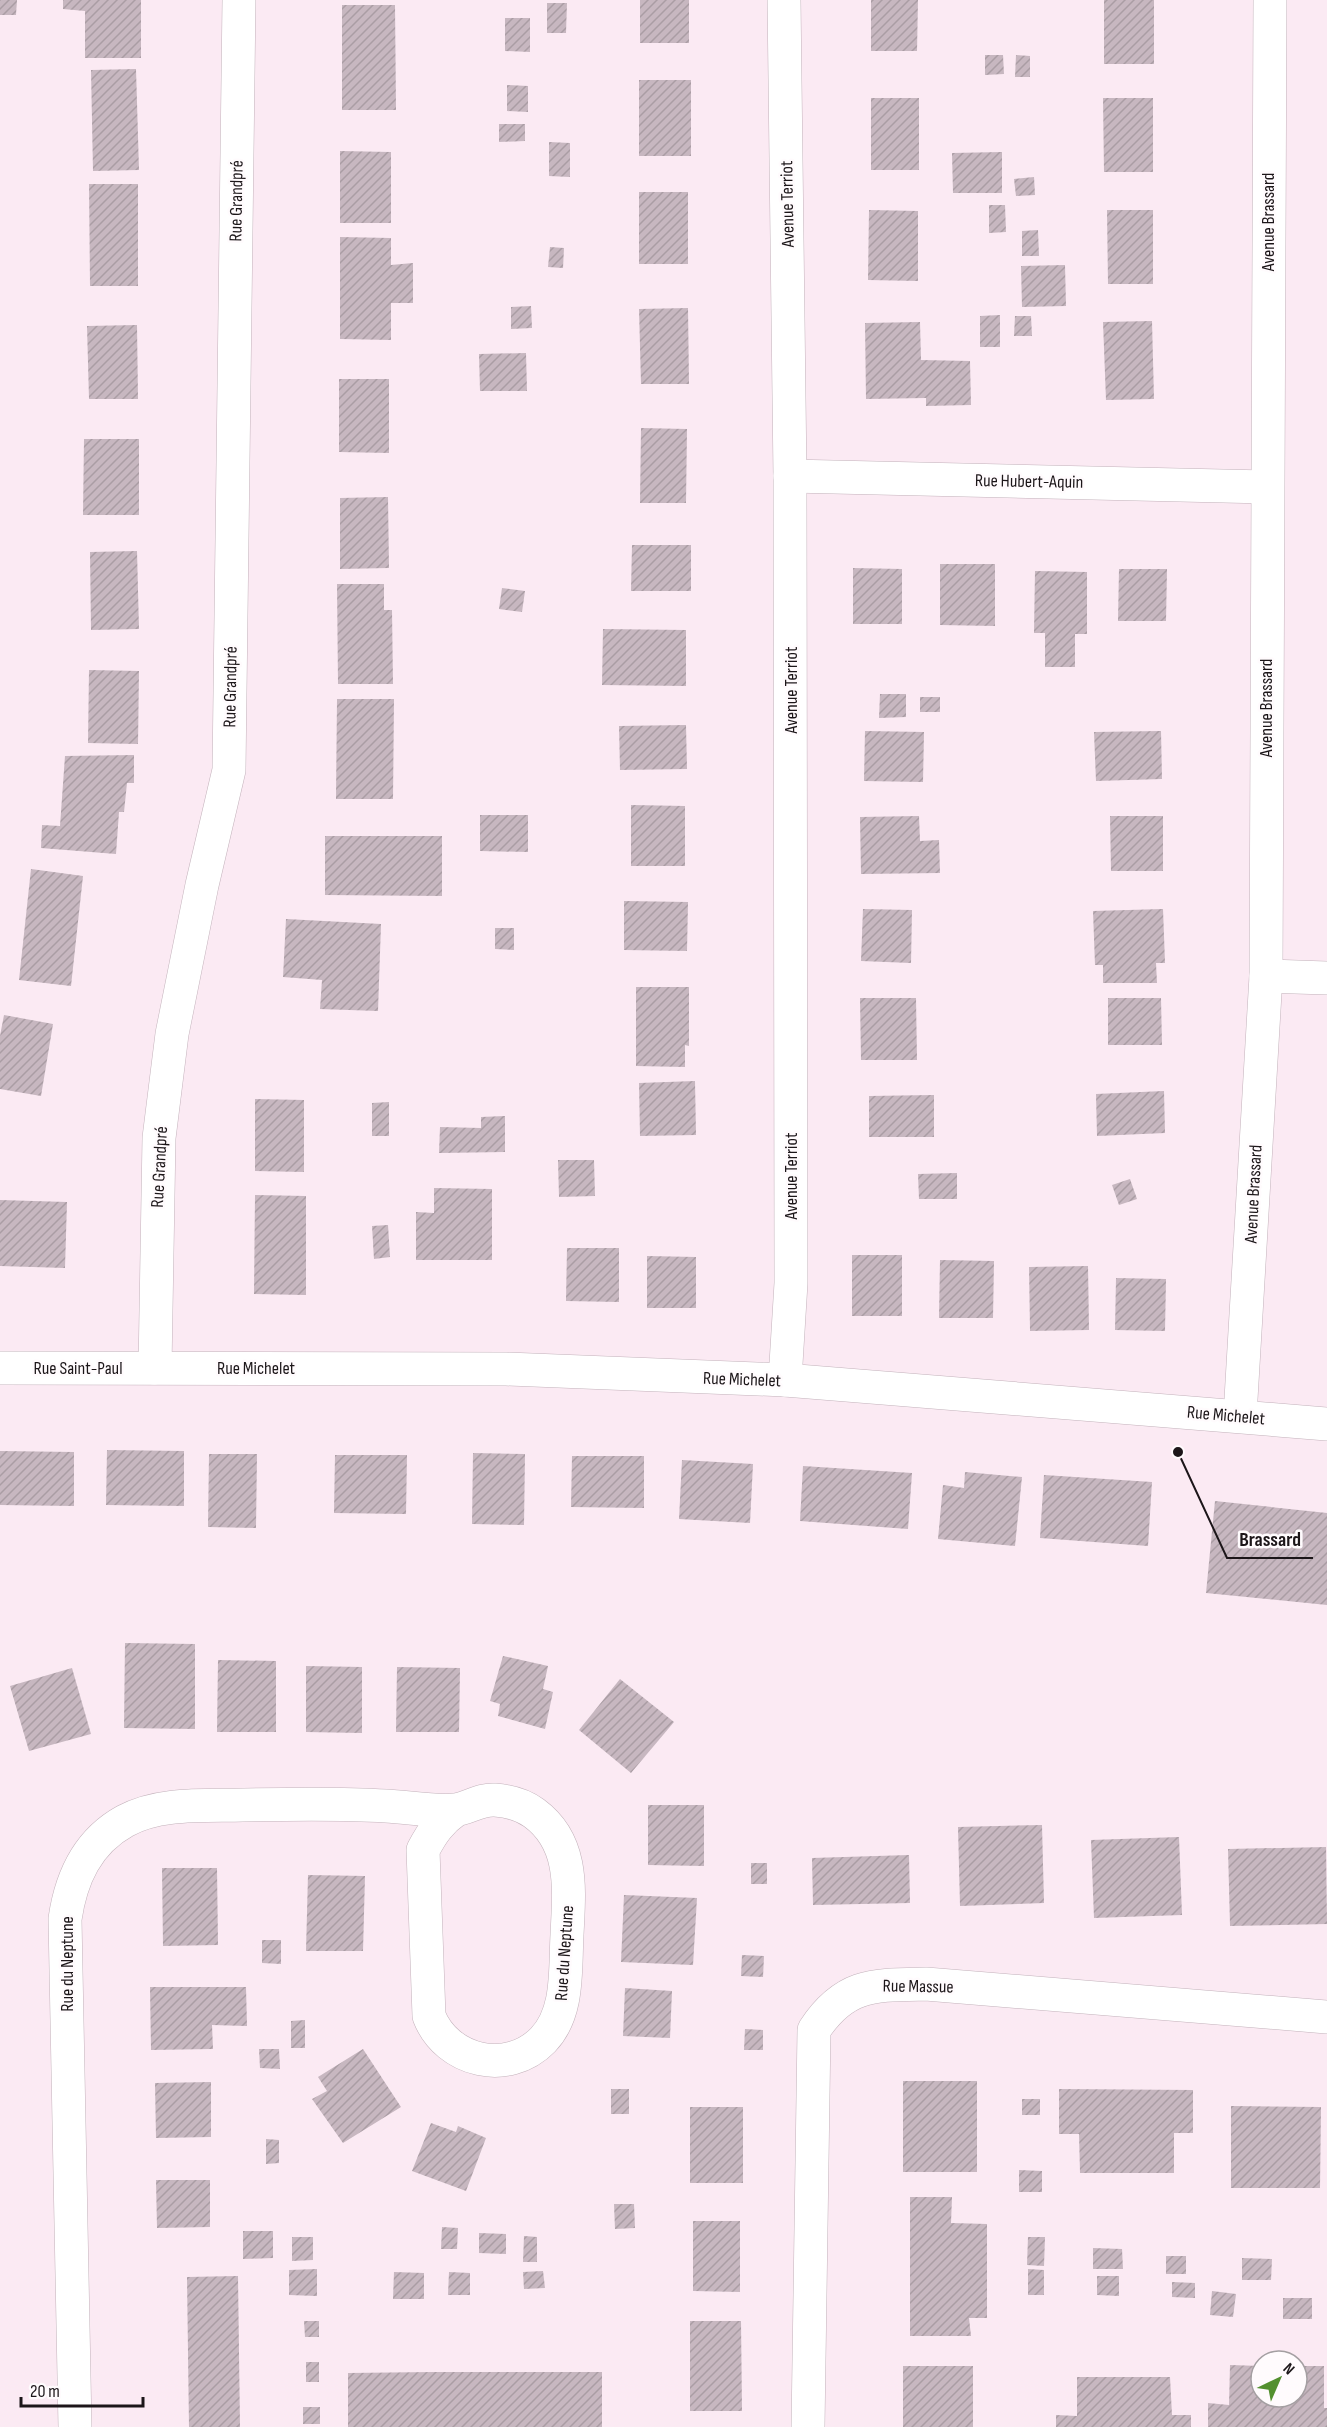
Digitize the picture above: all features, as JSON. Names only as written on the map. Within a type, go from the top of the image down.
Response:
[{"type":"street","name":"Rue Grandpré","points":[[155,1368],[159,1138],[172,1034],[228,771],[239,0]]},
{"type":"street","name":"Avenue Terriot","points":[[784,0],[790,476],[791,1283],[785,1380]]},
{"type":"street","name":"Avenue Brassard","points":[[1240,1416],[1266,976],[1270,0]]},
{"type":"street","name":"Rue Hubert-Aquin","points":[[790,476],[1267,487]]},
{"type":"street","points":[[1266,976],[1327,978]]},
{"type":"street","name":"Rue Saint-Paul","points":[[0,1368],[155,1368]]},
{"type":"street","name":"Rue Michelet","points":[[155,1368],[507,1369],[785,1380],[1327,1425]]},
{"type":"street","name":"Rue du Neptune","points":[[75,2427],[65,1919],[69,1894],[80,1864],[93,1846],[113,1828],[127,1820],[158,1809],[333,1803],[456,1810],[476,1802],[494,1800],[520,1805],[533,1812],[549,1826],[560,1842],[566,1858],[569,1881],[564,1999],[558,2017],[547,2036],[538,2045],[514,2058],[498,2061],[480,2060],[457,2051],[438,2033],[429,2016],[423,1850],[432,1833],[456,1810]]},
{"type":"street","name":"Rue Massue","points":[[808,2427],[814,2030],[826,2012],[841,1998],[875,1985],[926,1984],[1327,2017]]},
{"type":"building","points":[[0,0],[17,0],[16,15],[0,15]]},
{"type":"building","points":[[63,0],[141,0],[141,58],[85,58],[85,11],[63,9]]},
{"type":"building","points":[[640,0],[689,0],[689,43],[640,43]]},
{"type":"building","points":[[871,0],[918,0],[917,51],[871,51]]},
{"type":"building","points":[[1104,0],[1154,0],[1154,64],[1104,64]]},
{"type":"building","points":[[547,3],[567,3],[566,33],[547,33]]},
{"type":"building","points":[[342,5],[395,5],[396,110],[342,110]]},
{"type":"building","points":[[505,18],[530,18],[530,52],[505,51]]},
{"type":"building","points":[[985,55],[1003,55],[1004,74],[985,75]]},
{"type":"building","points":[[1016,55],[1030,56],[1030,77],[1015,77]]},
{"type":"building","points":[[136,69],[139,170],[93,171],[91,70]]},
{"type":"building","points":[[639,80],[691,80],[691,156],[639,156]]},
{"type":"building","points":[[507,85],[528,86],[528,112],[507,111]]},
{"type":"building","points":[[871,98],[919,98],[919,170],[871,170]]},
{"type":"building","points":[[1103,98],[1153,98],[1153,172],[1104,172]]},
{"type":"building","points":[[499,124],[525,124],[525,141],[499,142]]},
{"type":"building","points":[[549,142],[570,143],[570,177],[549,176]]},
{"type":"building","points":[[340,151],[391,152],[391,223],[340,223]]},
{"type":"building","points":[[1002,152],[1002,193],[953,193],[952,153]]},
{"type":"building","points":[[1034,177],[1035,195],[1016,196],[1014,179]]},
{"type":"building","points":[[89,184],[138,184],[138,286],[90,286]]},
{"type":"building","points":[[639,192],[688,192],[688,264],[639,264]]},
{"type":"building","points":[[989,205],[1005,205],[1006,232],[989,233]]},
{"type":"building","points":[[869,210],[918,211],[918,281],[868,280]]},
{"type":"building","points":[[1107,210],[1153,210],[1153,284],[1108,284]]},
{"type":"building","points":[[1038,230],[1039,256],[1022,256],[1022,231]]},
{"type":"building","points":[[340,237],[391,238],[391,265],[413,263],[413,303],[391,303],[391,340],[340,339]]},
{"type":"building","points":[[550,247],[564,248],[563,268],[548,267]]},
{"type":"building","points":[[1065,265],[1066,306],[1022,307],[1021,266]]},
{"type":"building","points":[[531,306],[532,328],[511,329],[511,307]]},
{"type":"building","points":[[688,308],[689,384],[641,384],[639,309]]},
{"type":"building","points":[[1000,315],[1000,347],[980,347],[980,316]]},
{"type":"building","points":[[1015,316],[1031,316],[1032,336],[1014,336]]},
{"type":"building","points":[[1152,321],[1154,399],[1106,400],[1103,322]]},
{"type":"building","points":[[920,322],[921,360],[970,361],[971,405],[926,406],[926,398],[866,399],[865,323]]},
{"type":"building","points":[[137,325],[138,399],[89,399],[87,326]]},
{"type":"building","points":[[526,353],[527,391],[480,391],[479,354]]},
{"type":"building","points":[[339,379],[389,379],[389,453],[339,452]]},
{"type":"building","points":[[641,428],[687,429],[686,503],[640,503]]},
{"type":"building","points":[[84,439],[139,439],[139,515],[83,515]]},
{"type":"building","points":[[388,497],[389,568],[340,569],[340,498]]},
{"type":"building","points":[[632,545],[691,545],[691,591],[631,591]]},
{"type":"building","points":[[137,551],[139,629],[91,630],[90,552]]},
{"type":"building","points":[[940,564],[995,564],[995,626],[940,625]]},
{"type":"building","points":[[853,568],[902,569],[902,624],[853,624]]},
{"type":"building","points":[[1119,569],[1167,569],[1166,621],[1118,621]]},
{"type":"building","points":[[1035,571],[1087,572],[1087,634],[1075,634],[1075,667],[1045,667],[1045,633],[1034,633]]},
{"type":"building","points":[[337,584],[384,584],[384,610],[392,610],[393,684],[338,684]]},
{"type":"building","points":[[502,588],[525,591],[522,612],[499,609]]},
{"type":"building","points":[[603,629],[686,630],[686,686],[602,685]]},
{"type":"building","points":[[89,670],[139,671],[138,744],[88,743]]},
{"type":"building","points":[[880,694],[906,694],[906,717],[879,718]]},
{"type":"building","points":[[920,697],[940,697],[940,712],[920,712]]},
{"type":"building","points":[[337,699],[394,699],[393,799],[336,799]]},
{"type":"building","points":[[686,725],[687,769],[620,770],[619,726]]},
{"type":"building","points":[[865,731],[924,732],[923,782],[864,781]]},
{"type":"building","points":[[1161,731],[1162,779],[1096,781],[1094,732]]},
{"type":"building","points":[[134,755],[134,783],[127,783],[124,812],[119,812],[116,854],[41,848],[42,825],[60,826],[65,756]]},
{"type":"building","points":[[631,805],[685,806],[685,866],[631,866]]},
{"type":"building","points":[[480,815],[528,815],[528,852],[480,851]]},
{"type":"building","points":[[919,816],[920,841],[939,840],[940,873],[861,874],[860,817]]},
{"type":"building","points":[[1110,816],[1163,816],[1163,871],[1111,871]]},
{"type":"building","points":[[325,836],[442,836],[442,896],[325,895]]},
{"type":"building","points":[[31,869],[83,876],[71,986],[19,980]]},
{"type":"building","points":[[624,901],[688,902],[687,951],[624,950]]},
{"type":"building","points":[[863,909],[912,910],[911,963],[861,961]]},
{"type":"building","points":[[1163,909],[1165,963],[1156,963],[1157,983],[1103,983],[1103,965],[1095,965],[1093,911]]},
{"type":"building","points":[[286,919],[381,924],[378,1011],[320,1009],[322,980],[283,977]]},
{"type":"building","points":[[495,928],[514,928],[514,950],[495,949]]},
{"type":"building","points":[[636,987],[689,987],[689,1046],[685,1045],[685,1067],[636,1066]]},
{"type":"building","points":[[860,998],[916,998],[917,1060],[861,1060]]},
{"type":"building","points":[[1108,998],[1161,998],[1162,1045],[1108,1045]]},
{"type":"building","points":[[4,1015],[53,1024],[41,1096],[0,1089],[0,1036]]},
{"type":"building","points":[[695,1081],[696,1135],[640,1136],[639,1083]]},
{"type":"building","points":[[1164,1091],[1165,1133],[1097,1136],[1096,1094]]},
{"type":"building","points":[[934,1095],[934,1137],[869,1137],[869,1096]]},
{"type":"building","points":[[255,1099],[304,1100],[304,1172],[255,1171]]},
{"type":"building","points":[[389,1102],[389,1136],[372,1136],[372,1103]]},
{"type":"building","points":[[505,1116],[505,1152],[439,1153],[440,1127],[481,1128],[481,1117]]},
{"type":"building","points":[[558,1160],[594,1160],[595,1196],[559,1197]]},
{"type":"building","points":[[957,1173],[957,1199],[919,1199],[918,1174]]},
{"type":"building","points":[[1130,1179],[1137,1199],[1119,1205],[1112,1185]]},
{"type":"building","points":[[434,1188],[492,1189],[492,1260],[416,1260],[416,1212],[434,1213]]},
{"type":"building","points":[[255,1195],[306,1196],[306,1295],[254,1294]]},
{"type":"building","points":[[0,1200],[67,1202],[65,1268],[0,1266]]},
{"type":"building","points":[[388,1225],[390,1257],[374,1259],[372,1226]]},
{"type":"building","points":[[567,1248],[619,1248],[619,1302],[566,1301]]},
{"type":"building","points":[[852,1255],[902,1255],[902,1316],[852,1316]]},
{"type":"building","points":[[647,1256],[696,1257],[696,1308],[647,1308]]},
{"type":"building","points":[[940,1260],[994,1261],[993,1318],[939,1318]]},
{"type":"building","points":[[1088,1266],[1089,1330],[1030,1331],[1029,1267]]},
{"type":"building","points":[[1116,1278],[1166,1279],[1165,1331],[1115,1330]]},
{"type":"building","points":[[107,1450],[184,1451],[184,1506],[106,1505]]},
{"type":"building","points":[[0,1451],[74,1452],[74,1506],[0,1505]]},
{"type":"building","points":[[473,1453],[525,1454],[524,1525],[472,1524]]},
{"type":"building","points":[[209,1454],[257,1454],[256,1528],[208,1527]]},
{"type":"building","points":[[335,1455],[407,1455],[406,1514],[334,1513]]},
{"type":"building","points":[[572,1456],[644,1456],[644,1508],[571,1507]]},
{"type":"building","points":[[682,1460],[753,1464],[750,1523],[679,1519]]},
{"type":"building","points":[[803,1466],[912,1473],[908,1529],[800,1521]]},
{"type":"building","points":[[965,1472],[1022,1477],[1015,1546],[938,1539],[943,1485],[964,1488]]},
{"type":"building","points":[[1044,1475],[1152,1482],[1148,1546],[1040,1538]]},
{"type":"building","points":[[1215,1501],[1327,1513],[1327,1605],[1206,1593]]},
{"type":"building","points":[[125,1643],[195,1644],[195,1729],[124,1728]]},
{"type":"building","points":[[503,1656],[548,1666],[543,1689],[553,1692],[545,1729],[498,1716],[500,1704],[490,1701]]},
{"type":"building","points":[[218,1660],[276,1661],[276,1732],[217,1732]]},
{"type":"building","points":[[306,1666],[362,1667],[362,1733],[306,1732]]},
{"type":"building","points":[[397,1667],[460,1668],[459,1732],[396,1732]]},
{"type":"building","points":[[72,1668],[91,1734],[29,1751],[10,1686]]},
{"type":"building","points":[[620,1679],[674,1722],[631,1773],[579,1730]]},
{"type":"building","points":[[648,1805],[704,1805],[704,1866],[648,1865]]},
{"type":"building","points":[[1042,1825],[1044,1903],[960,1906],[958,1827]]},
{"type":"building","points":[[1179,1837],[1182,1915],[1094,1918],[1091,1840]]},
{"type":"building","points":[[1326,1847],[1327,1924],[1230,1926],[1228,1849]]},
{"type":"building","points":[[909,1855],[910,1903],[813,1905],[812,1858]]},
{"type":"building","points":[[751,1863],[767,1863],[767,1884],[751,1884]]},
{"type":"building","points":[[162,1868],[217,1868],[218,1945],[163,1946]]},
{"type":"building","points":[[308,1875],[365,1876],[363,1951],[306,1951]]},
{"type":"building","points":[[624,1895],[697,1898],[693,1965],[621,1962]]},
{"type":"building","points":[[262,1940],[281,1940],[281,1964],[262,1963]]},
{"type":"building","points":[[742,1955],[764,1956],[763,1977],[741,1976]]},
{"type":"building","points":[[150,1987],[246,1987],[247,2026],[212,2025],[213,2049],[151,2050]]},
{"type":"building","points":[[625,1988],[672,1991],[670,2038],[623,2036]]},
{"type":"building","points":[[305,2020],[305,2048],[291,2048],[291,2021]]},
{"type":"building","points":[[745,2029],[763,2030],[763,2050],[744,2050]]},
{"type":"building","points":[[259,2049],[279,2049],[280,2069],[260,2068]]},
{"type":"building","points":[[363,2049],[401,2107],[343,2143],[312,2099],[327,2091],[318,2077]]},
{"type":"building","points":[[903,2081],[977,2081],[977,2172],[903,2172]]},
{"type":"building","points":[[211,2082],[211,2137],[156,2138],[155,2083]]},
{"type":"building","points":[[611,2089],[629,2089],[629,2114],[611,2114]]},
{"type":"building","points":[[1059,2089],[1193,2090],[1193,2133],[1174,2133],[1174,2173],[1080,2173],[1079,2134],[1059,2134]]},
{"type":"building","points":[[1022,2099],[1040,2099],[1040,2115],[1022,2115]]},
{"type":"building","points":[[1231,2106],[1321,2107],[1320,2188],[1231,2188]]},
{"type":"building","points":[[690,2107],[743,2107],[743,2183],[690,2183]]},
{"type":"building","points":[[431,2123],[456,2132],[458,2126],[486,2138],[466,2191],[412,2171]]},
{"type":"building","points":[[266,2139],[279,2140],[279,2163],[266,2164]]},
{"type":"building","points":[[1019,2170],[1042,2171],[1042,2192],[1019,2192]]},
{"type":"building","points":[[156,2180],[210,2180],[210,2227],[157,2228]]},
{"type":"building","points":[[910,2197],[952,2197],[951,2223],[987,2224],[987,2318],[969,2318],[971,2336],[910,2336]]},
{"type":"building","points":[[614,2204],[634,2204],[635,2228],[615,2229]]},
{"type":"building","points":[[693,2221],[740,2221],[740,2292],[693,2291]]},
{"type":"building","points":[[442,2227],[458,2228],[457,2249],[441,2249]]},
{"type":"building","points":[[243,2231],[273,2231],[273,2258],[243,2259]]},
{"type":"building","points":[[479,2233],[506,2234],[506,2254],[479,2253]]},
{"type":"building","points":[[524,2236],[537,2237],[537,2262],[523,2262]]},
{"type":"building","points":[[292,2237],[313,2237],[313,2260],[292,2261]]},
{"type":"building","points":[[1028,2237],[1045,2237],[1044,2266],[1027,2265]]},
{"type":"building","points":[[1093,2248],[1122,2249],[1123,2269],[1093,2269]]},
{"type":"building","points":[[1166,2256],[1186,2256],[1186,2274],[1166,2274]]},
{"type":"building","points":[[1242,2258],[1272,2259],[1271,2280],[1242,2280]]},
{"type":"building","points":[[317,2269],[317,2296],[289,2295],[289,2270]]},
{"type":"building","points":[[1028,2269],[1044,2270],[1044,2295],[1028,2295]]},
{"type":"building","points":[[543,2271],[545,2288],[524,2289],[523,2272]]},
{"type":"building","points":[[394,2272],[424,2273],[424,2299],[393,2299]]},
{"type":"building","points":[[449,2272],[470,2273],[470,2295],[448,2295]]},
{"type":"building","points":[[238,2276],[240,2427],[189,2427],[187,2277]]},
{"type":"building","points":[[1097,2276],[1119,2276],[1119,2296],[1097,2295]]},
{"type":"building","points":[[1172,2282],[1195,2283],[1195,2298],[1172,2297]]},
{"type":"building","points":[[1212,2291],[1236,2294],[1233,2317],[1210,2315]]},
{"type":"building","points":[[1283,2298],[1312,2298],[1312,2319],[1283,2319]]},
{"type":"building","points":[[304,2321],[319,2321],[319,2337],[305,2337]]},
{"type":"building","points":[[690,2321],[741,2321],[742,2411],[690,2411]]},
{"type":"building","points":[[306,2362],[319,2362],[319,2382],[306,2382]]},
{"type":"building","points":[[1230,2365],[1249,2366],[1249,2409],[1309,2409],[1309,2366],[1324,2366],[1324,2408],[1327,2408],[1327,2427],[1208,2427],[1208,2403],[1229,2405]]},
{"type":"building","points":[[903,2366],[973,2366],[973,2427],[903,2427]]},
{"type":"building","points":[[602,2372],[602,2427],[348,2427],[348,2373]]},
{"type":"building","points":[[1077,2377],[1170,2377],[1172,2415],[1191,2415],[1191,2427],[1056,2427],[1056,2415],[1077,2416]]},
{"type":"building","points":[[303,2407],[320,2407],[320,2424],[303,2424]]},
{"type":"place","name":"Brassard","points":[[1178,1452]]}]
